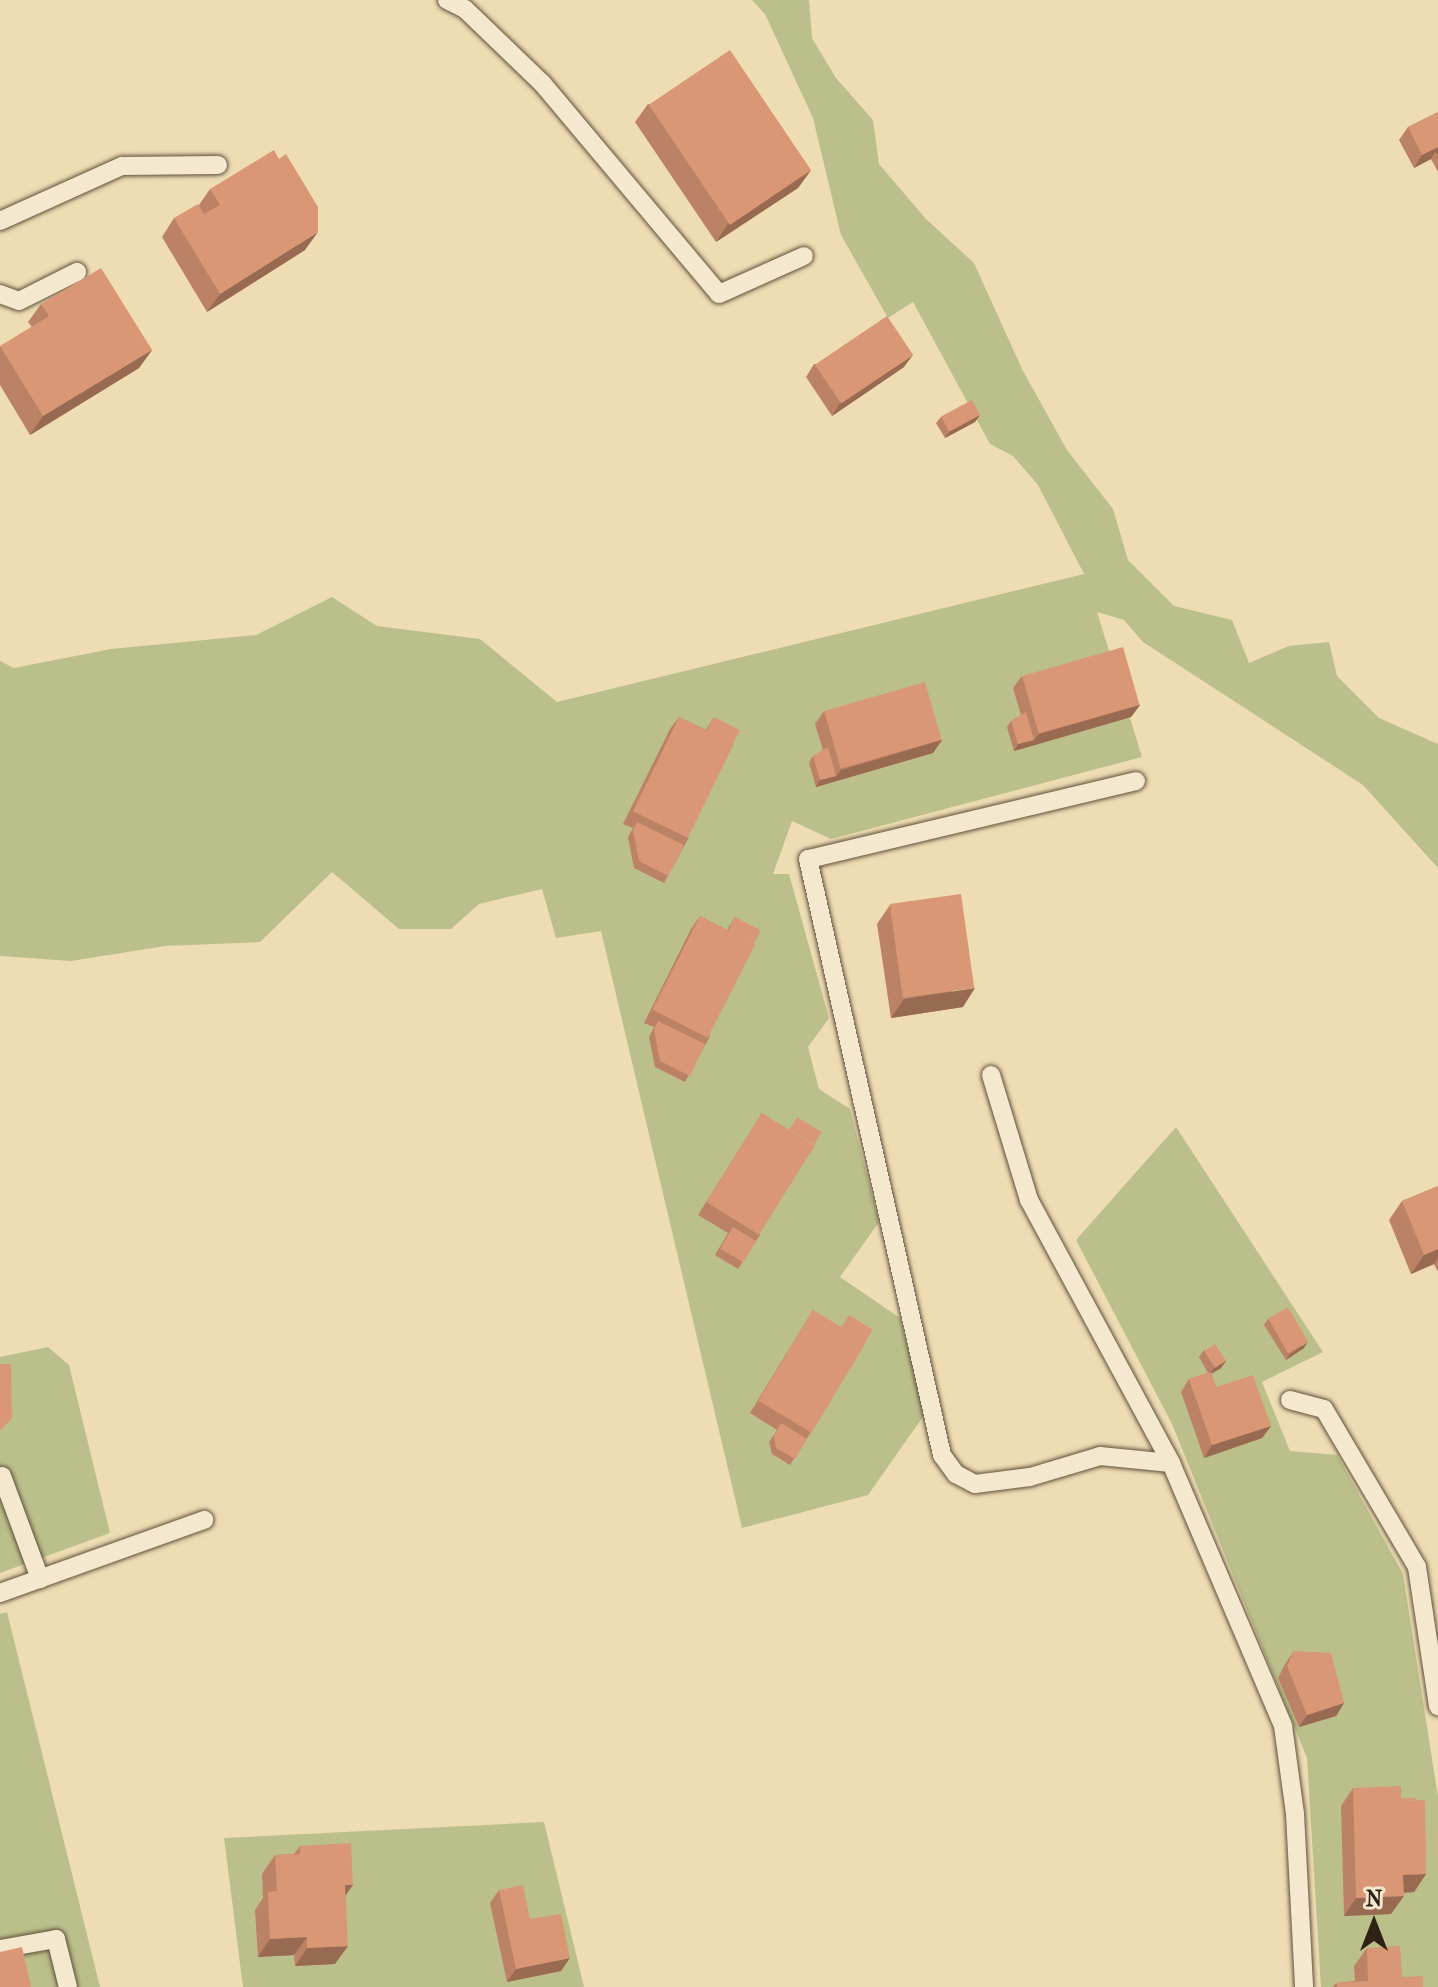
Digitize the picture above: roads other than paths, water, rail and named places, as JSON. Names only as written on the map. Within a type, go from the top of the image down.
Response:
[{"type":"lane","points":[[447,0],[465,9],[542,83],[719,294],[804,256]]},
{"type":"lane","points":[[0,221],[122,166],[218,165]]},
{"type":"lane","points":[[0,294],[19,301],[77,272]]},
{"type":"lane","points":[[1136,781],[808,859],[942,1455],[956,1474],[975,1484],[1030,1477],[1100,1456],[1171,1463]]},
{"type":"lane","points":[[991,1075],[1029,1200],[1171,1463],[1283,1726],[1295,1814],[1304,1987]]},
{"type":"lane","points":[[1290,1400],[1324,1409],[1417,1567],[1438,1706]]},
{"type":"lane","points":[[2,1476],[40,1579]]},
{"type":"lane","points":[[0,1593],[204,1520]]},
{"type":"lane","points":[[0,1949],[56,1939],[68,1987]]}]
